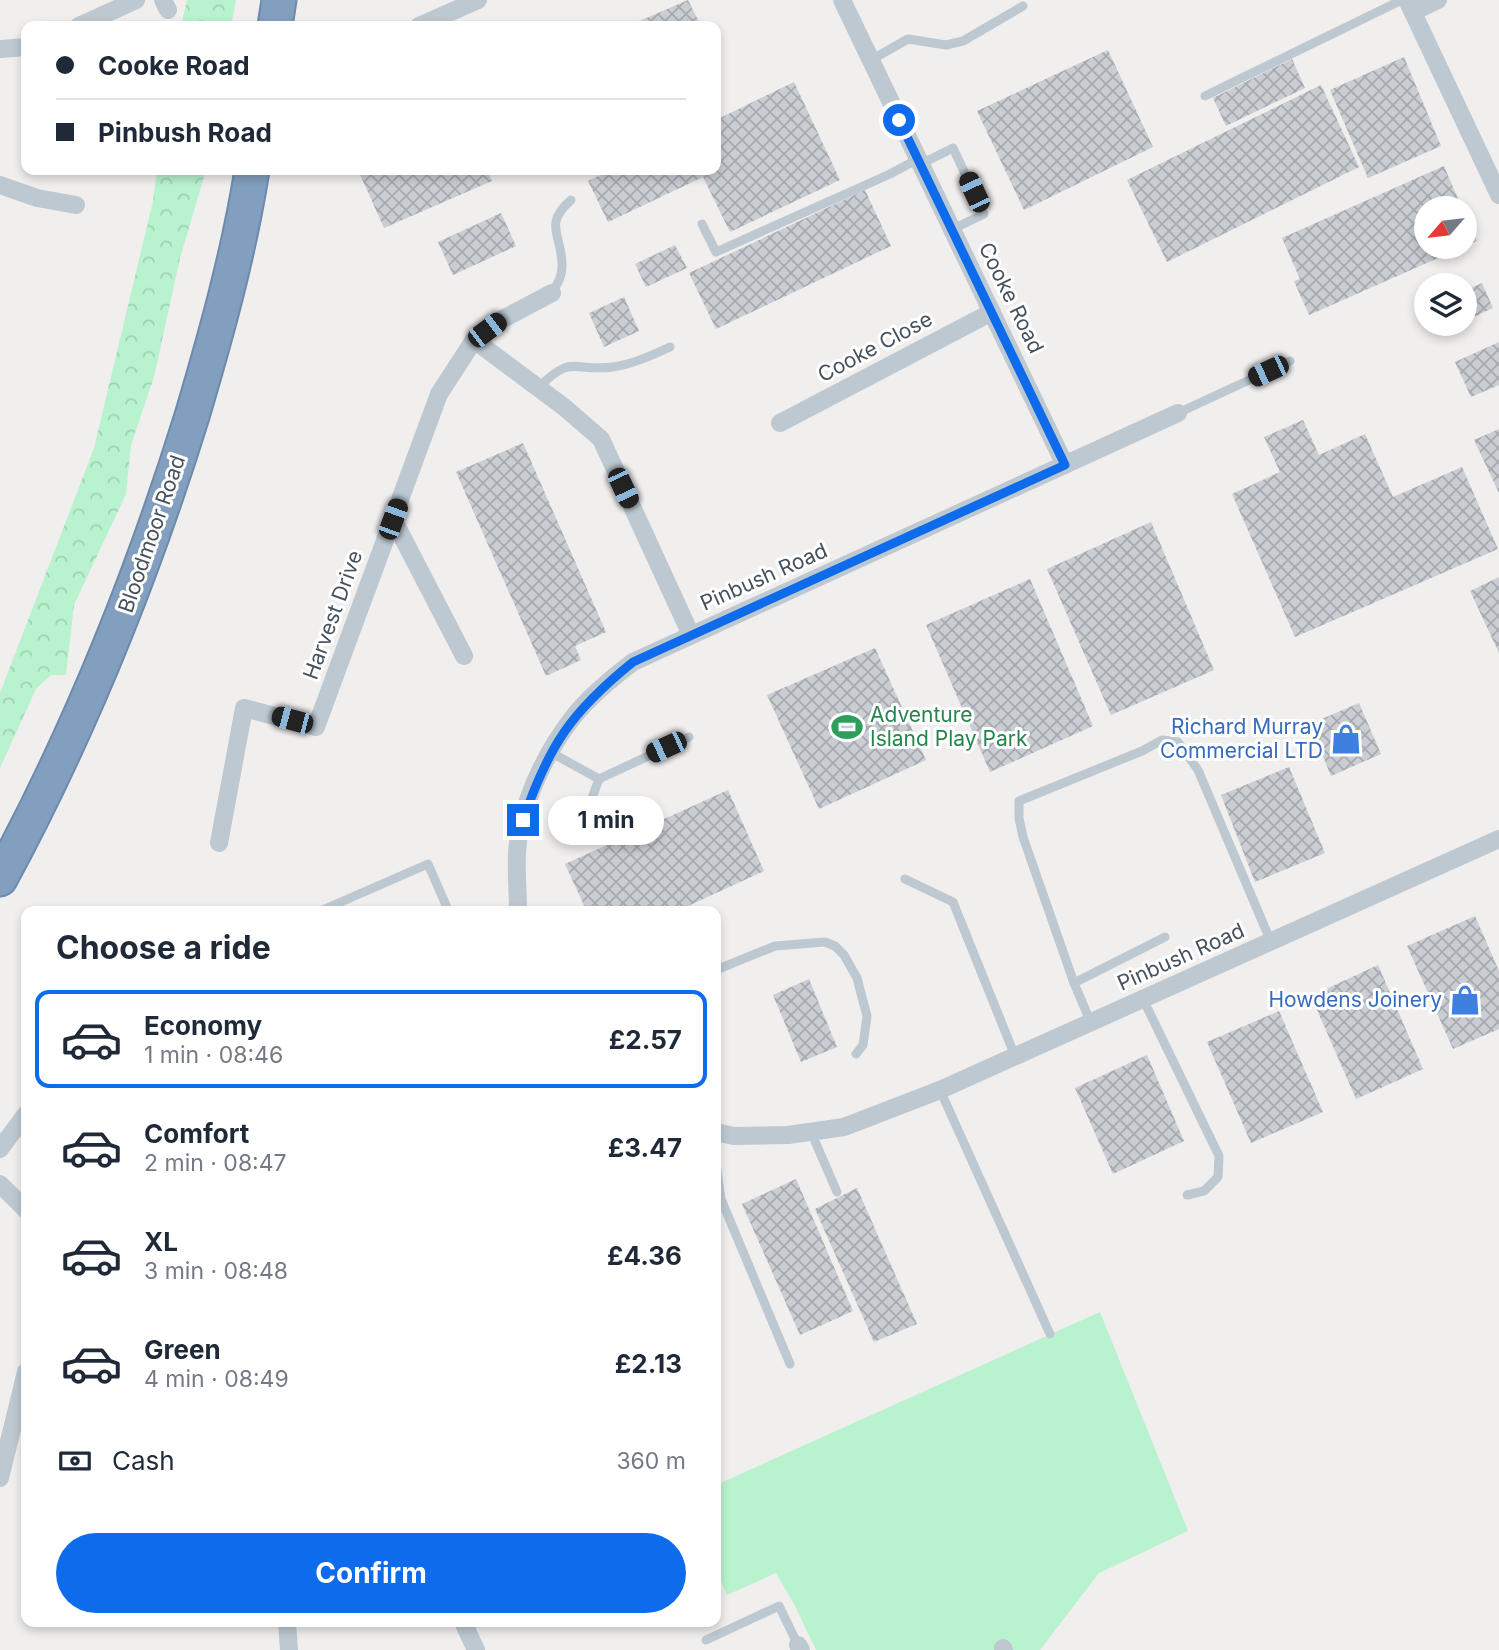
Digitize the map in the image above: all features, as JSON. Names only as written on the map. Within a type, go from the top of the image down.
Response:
[{"type":"highway","points":[[276,21],[279,0]]},
{"type":"highway","name":"Bloodmoor Road","points":[[0,879],[76,729],[117,632],[165,502],[220,323],[252,175]]},
{"type":"street","points":[[90,21],[136,0]]},
{"type":"street","points":[[430,21],[478,0]]},
{"type":"street","name":"Cooke Road","points":[[842,0],[1065,465]]},
{"type":"street","points":[[1438,0],[1407,4],[1499,195]]},
{"type":"street","points":[[0,49],[21,47]]},
{"type":"street","points":[[0,185],[37,198],[76,205]]},
{"type":"street","name":"Harvest Drive","points":[[219,843],[244,708],[316,727],[439,394],[474,340],[500,320],[552,293]]},
{"type":"street","name":"Cooke Close","points":[[780,423],[992,312]]},
{"type":"street","points":[[474,340],[601,439],[691,635]]},
{"type":"street","name":"Pinbush Road","points":[[518,906],[517,851],[523,820],[550,752],[574,716],[602,686],[633,662],[1178,413]]},
{"type":"street","points":[[393,519],[464,656]]},
{"type":"street","name":"Pinbush Road","points":[[721,1133],[734,1136],[788,1135],[844,1127],[940,1090],[1498,844]]},
{"type":"street","points":[[0,1149],[21,1119]]},
{"type":"street","points":[[0,1184],[21,1205]]},
{"type":"street","points":[[0,1478],[6,1427],[21,1386]]},
{"type":"street","points":[[287,1627],[289,1650]]},
{"type":"street","points":[[465,1627],[475,1650]]},
{"type":"lane","points":[[1205,96],[1407,4]]},
{"type":"lane","points":[[871,60],[908,39],[946,45],[962,41],[1023,6]]},
{"type":"lane","points":[[702,225],[716,252],[953,148],[984,214],[953,229]]},
{"type":"lane","points":[[552,293],[561,277],[562,267],[555,220],[561,209],[571,200]]},
{"type":"lane","points":[[538,388],[554,373],[567,366],[615,367],[670,346]]},
{"type":"lane","points":[[1178,413],[1290,361]]},
{"type":"lane","points":[[577,839],[598,779],[689,737]]},
{"type":"lane","points":[[1091,1023],[1074,983],[1023,837],[1018,818],[1019,801],[1142,751],[1162,740],[1178,742],[1198,770],[1271,942]]},
{"type":"lane","points":[[550,752],[598,779]]},
{"type":"lane","points":[[332,906],[428,864],[446,906]]},
{"type":"lane","points":[[905,879],[953,902],[1015,1056]]},
{"type":"lane","points":[[1074,983],[1165,937]]},
{"type":"lane","points":[[721,968],[775,946],[825,942],[835,946],[857,978],[867,1016],[863,1045],[856,1054]]},
{"type":"lane","points":[[1143,999],[1219,1156],[1218,1177],[1204,1191],[1187,1195]]},
{"type":"lane","points":[[940,1090],[1050,1334]]},
{"type":"lane","points":[[811,1132],[837,1192]]},
{"type":"lane","points":[[721,1199],[790,1364]]},
{"type":"lane","points":[[706,1640],[779,1606],[799,1648]]},
{"type":"green space","points":[[187,0],[236,0],[232,21],[182,21]]},
{"type":"green space","points":[[156,175],[205,175],[180,258],[154,377],[131,445],[126,494],[74,605],[66,675],[51,675],[36,689],[0,768],[0,693],[94,448],[153,201]]},
{"type":"green space","points":[[1100,1312],[1188,1531],[1099,1573],[1040,1650],[816,1650],[776,1573],[727,1595],[721,1581],[721,1483]]},
{"type":"building","points":[[688,0],[698,21],[640,21]]},
{"type":"building","points":[[1108,50],[1153,147],[1024,210],[977,111]]},
{"type":"building","points":[[1404,57],[1441,146],[1368,178],[1330,90]]},
{"type":"building","points":[[1292,59],[1305,88],[1226,126],[1213,98]]},
{"type":"building","points":[[794,82],[840,180],[730,232],[703,177],[608,222],[588,181],[601,175],[721,175],[721,118]]},
{"type":"building","points":[[1321,85],[1359,167],[1167,262],[1127,180]]},
{"type":"building","points":[[1444,166],[1457,196],[1414,196],[1414,259],[1436,259],[1309,315],[1294,281],[1300,279],[1282,238]]},
{"type":"building","points":[[360,175],[489,175],[492,181],[384,228]]},
{"type":"building","points":[[865,190],[891,246],[716,329],[689,273]]},
{"type":"building","points":[[501,213],[516,246],[453,275],[438,242]]},
{"type":"building","points":[[675,245],[687,268],[646,287],[635,264]]},
{"type":"building","points":[[1482,283],[1493,308],[1477,315],[1477,285]]},
{"type":"building","points":[[624,297],[639,331],[604,347],[589,313]]},
{"type":"building","points":[[1499,342],[1499,385],[1471,397],[1455,362]]},
{"type":"building","points":[[1303,420],[1319,455],[1365,434],[1393,497],[1462,467],[1498,549],[1295,637],[1232,494],[1280,472],[1264,437]]},
{"type":"building","points":[[1499,429],[1499,493],[1474,440]]},
{"type":"building","points":[[523,443],[606,632],[575,646],[581,660],[546,676],[456,472]]},
{"type":"building","points":[[1151,522],[1214,670],[1111,715],[1047,569]]},
{"type":"building","points":[[1499,577],[1499,653],[1470,591]]},
{"type":"building","points":[[1030,579],[1093,726],[990,772],[926,625]]},
{"type":"building","name":"Adventure Island Play Park","points":[[875,648],[926,760],[819,809],[767,695]]},
{"type":"building","name":"Richard Murray Commercial LTD","points":[[1359,703],[1381,754],[1331,776],[1310,724]]},
{"type":"building","points":[[1289,767],[1325,853],[1255,882],[1221,795]]},
{"type":"building","points":[[728,790],[764,871],[688,906],[584,906],[565,864]]},
{"type":"building","name":"Howdens Joinery","points":[[1475,916],[1499,971],[1499,1029],[1453,1049],[1407,946]]},
{"type":"building","points":[[1378,965],[1423,1069],[1356,1099],[1311,996]]},
{"type":"building","points":[[809,979],[837,1047],[801,1062],[773,995]]},
{"type":"building","points":[[1279,1011],[1323,1112],[1251,1143],[1207,1042]]},
{"type":"building","points":[[1147,1055],[1184,1141],[1113,1174],[1075,1088]]},
{"type":"building","points":[[796,1179],[853,1311],[800,1335],[742,1204]]},
{"type":"building","points":[[857,1188],[917,1324],[874,1342],[815,1209]]},
{"type":"place","name":"Adventure Island Play Park","points":[[847,727]]},
{"type":"place","name":"Richard Murray Commercial LTD","points":[[1346,739]]},
{"type":"place","name":"Howdens Joinery","points":[[1465,1000]]},
{"type":"route","points":[[523,820],[550,752],[574,716],[602,686],[633,662],[1065,465],[899,120]]}]
